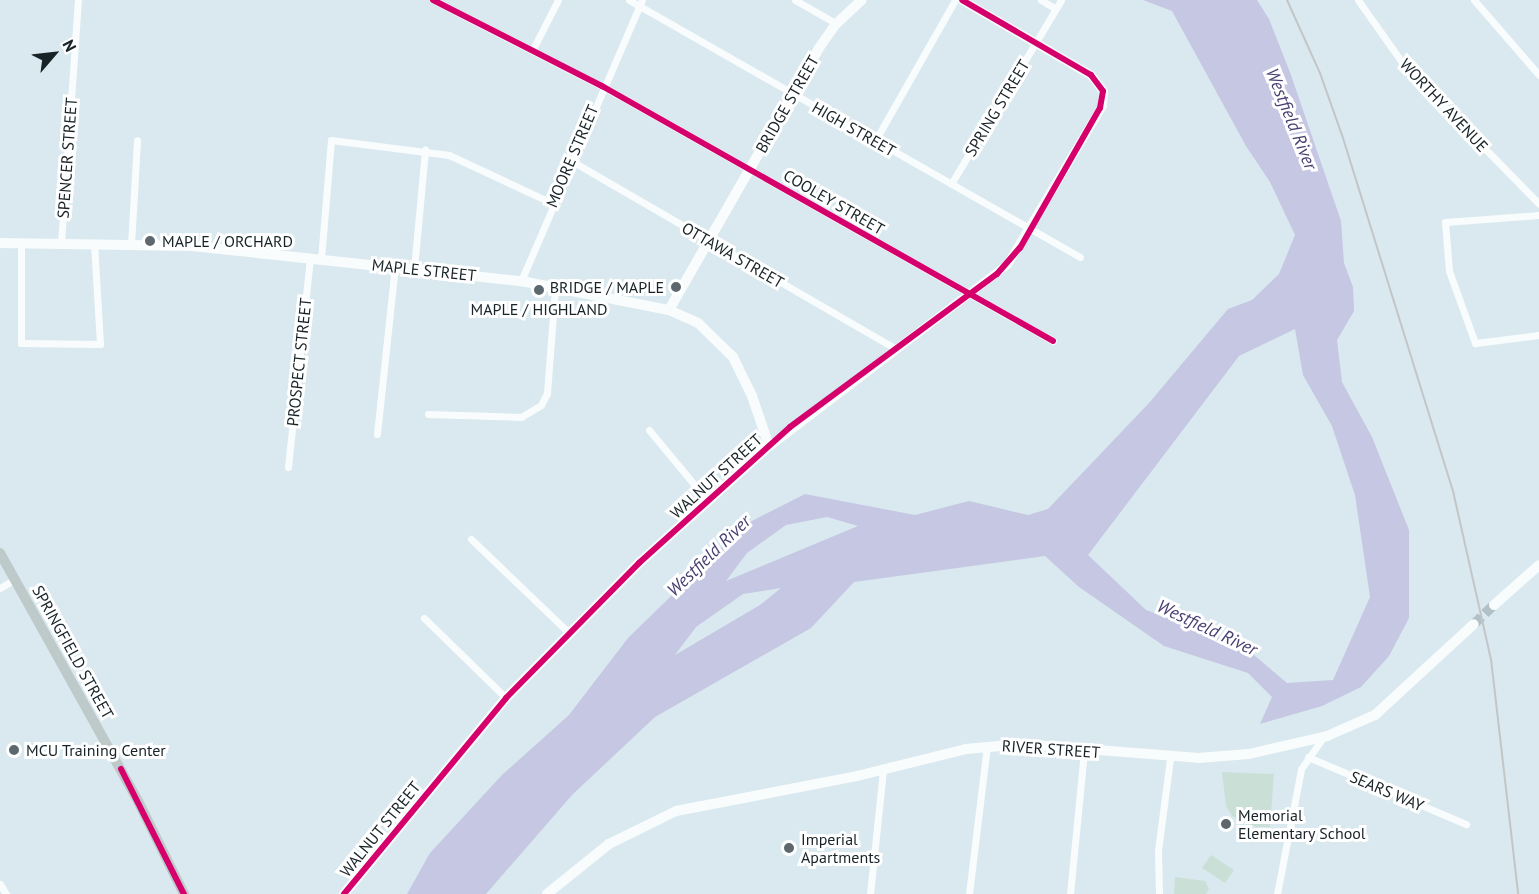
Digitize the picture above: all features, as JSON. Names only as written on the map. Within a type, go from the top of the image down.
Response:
[{"type":"main road","name":"BRIDGE STREET","points":[[669,310],[794,93],[837,24],[862,0]]},
{"type":"main road","name":"MAPLE STREET","points":[[0,243],[131,245],[316,258],[521,281],[669,310],[698,323],[733,357],[752,396],[769,446]]},
{"type":"main road","name":"WALNUT STREET","points":[[344,894],[506,698],[708,501],[769,446]]},
{"type":"main road","name":"SPRINGFIELD STREET","points":[[0,553],[138,801],[184,894]]},
{"type":"main road","points":[[1494,606],[1539,565]]},
{"type":"main road","name":"RIVER STREET","points":[[547,894],[609,844],[676,811],[883,771],[987,746],[1022,744],[1170,758],[1234,756],[1323,737],[1375,715],[1474,624]]},
{"type":"street","name":"SPENCER STREET","points":[[61,243],[78,0]]},
{"type":"street","name":"COOLEY STREET","points":[[433,0],[602,86],[1053,341]]},
{"type":"street","points":[[533,49],[558,0]]},
{"type":"street","name":"HIGH STREET","points":[[628,0],[643,2],[875,141],[1031,227],[1080,257]]},
{"type":"street","points":[[795,0],[837,24]]},
{"type":"street","points":[[875,141],[955,0]]},
{"type":"street","points":[[962,0],[1036,43]]},
{"type":"street","points":[[1041,0],[1056,9]]},
{"type":"street","name":"SPRING STREET","points":[[951,184],[1061,0]]},
{"type":"street","name":"WORTHY AVENUE","points":[[1358,0],[1406,68],[1539,204]]},
{"type":"street","points":[[1474,0],[1539,75]]},
{"type":"street","name":"MOORE STREET","points":[[521,281],[602,86],[643,2]]},
{"type":"street","name":"WALNUT STREET","points":[[769,446],[1007,264],[1100,108],[1103,91],[1091,75],[1036,43]]},
{"type":"street","points":[[131,245],[137,140]]},
{"type":"street","name":"PROSPECT STREET","points":[[288,467],[331,140],[425,150]]},
{"type":"street","points":[[414,269],[425,150],[460,159],[552,203]]},
{"type":"street","name":"OTTAWA STREET","points":[[570,160],[896,349]]},
{"type":"street","points":[[1539,215],[1445,222],[1449,271],[1475,344],[1539,335]]},
{"type":"street","points":[[21,243],[21,343],[100,344],[94,244]]},
{"type":"street","points":[[377,434],[395,266]]},
{"type":"street","points":[[428,414],[521,417],[541,405],[547,393],[555,288]]},
{"type":"street","points":[[649,429],[708,501]]},
{"type":"street","points":[[471,539],[570,634]]},
{"type":"street","points":[[0,588],[15,579]]},
{"type":"street","points":[[424,618],[506,698]]},
{"type":"street","points":[[1277,894],[1299,776],[1323,737]]},
{"type":"street","points":[[969,894],[987,746]]},
{"type":"street","points":[[1070,894],[1084,751]]},
{"type":"street","points":[[1159,894],[1158,851],[1170,758]]},
{"type":"street","name":"SEARS WAY","points":[[1308,758],[1466,824]]},
{"type":"street","points":[[870,894],[883,771]]},
{"type":"street","points":[[0,884],[6,894]]},
{"type":"green space","points":[[1222,772],[1274,774],[1270,827],[1256,827],[1233,817],[1226,806]]},
{"type":"green space","points":[[1211,855],[1234,870],[1225,883],[1202,868]]},
{"type":"green space","points":[[1175,877],[1205,881],[1209,889],[1206,894],[1174,894]]},
{"type":"water","name":"Westfield River","points":[[1143,0],[1257,0],[1269,19],[1291,75],[1341,221],[1344,263],[1353,287],[1354,311],[1337,340],[1342,382],[1372,437],[1409,530],[1409,618],[1389,656],[1361,687],[1322,706],[1260,724],[1272,697],[1248,673],[1164,646],[1079,587],[1045,556],[854,582],[811,628],[655,717],[572,795],[486,894],[407,894],[430,853],[502,775],[569,715],[628,638],[744,525],[805,494],[915,515],[969,501],[1028,515],[1048,509],[1149,403],[1228,309],[1252,300],[1279,274],[1295,235],[1270,182],[1246,146],[1172,11]],"holes":[[[1295,329],[1303,375],[1332,426],[1355,495],[1370,597],[1333,680],[1287,683],[1242,645],[1146,610],[1088,555],[1239,356]],[[827,517],[858,526],[726,581],[747,553],[786,525]],[[781,588],[760,605],[675,655],[696,627],[743,594]]]},
{"type":"tunnel","points":[[1474,624],[1494,605]]},
{"type":"railway","points":[[1287,0],[1320,73],[1343,138],[1453,491],[1491,659],[1518,894]]},
{"type":"cycle path","points":[[433,0],[602,86],[1053,341]]},
{"type":"cycle path","points":[[344,894],[506,698],[639,563],[790,427],[997,274],[1020,248],[1100,108],[1103,91],[1091,75],[962,0]]},
{"type":"cycle path","points":[[121,769],[184,894]]},
{"type":"place","name":"MAPLE / ORCHARD","points":[[150,241]]},
{"type":"place","name":"BRIDGE / MAPLE","points":[[676,287]]},
{"type":"place","name":"MAPLE / HIGHLAND","points":[[539,290]]},
{"type":"place","name":"MCU Training Center","points":[[14,750]]},
{"type":"place","name":"Memorial Elementary School","points":[[1226,824]]},
{"type":"place","name":"Imperial Apartments","points":[[789,848]]}]
